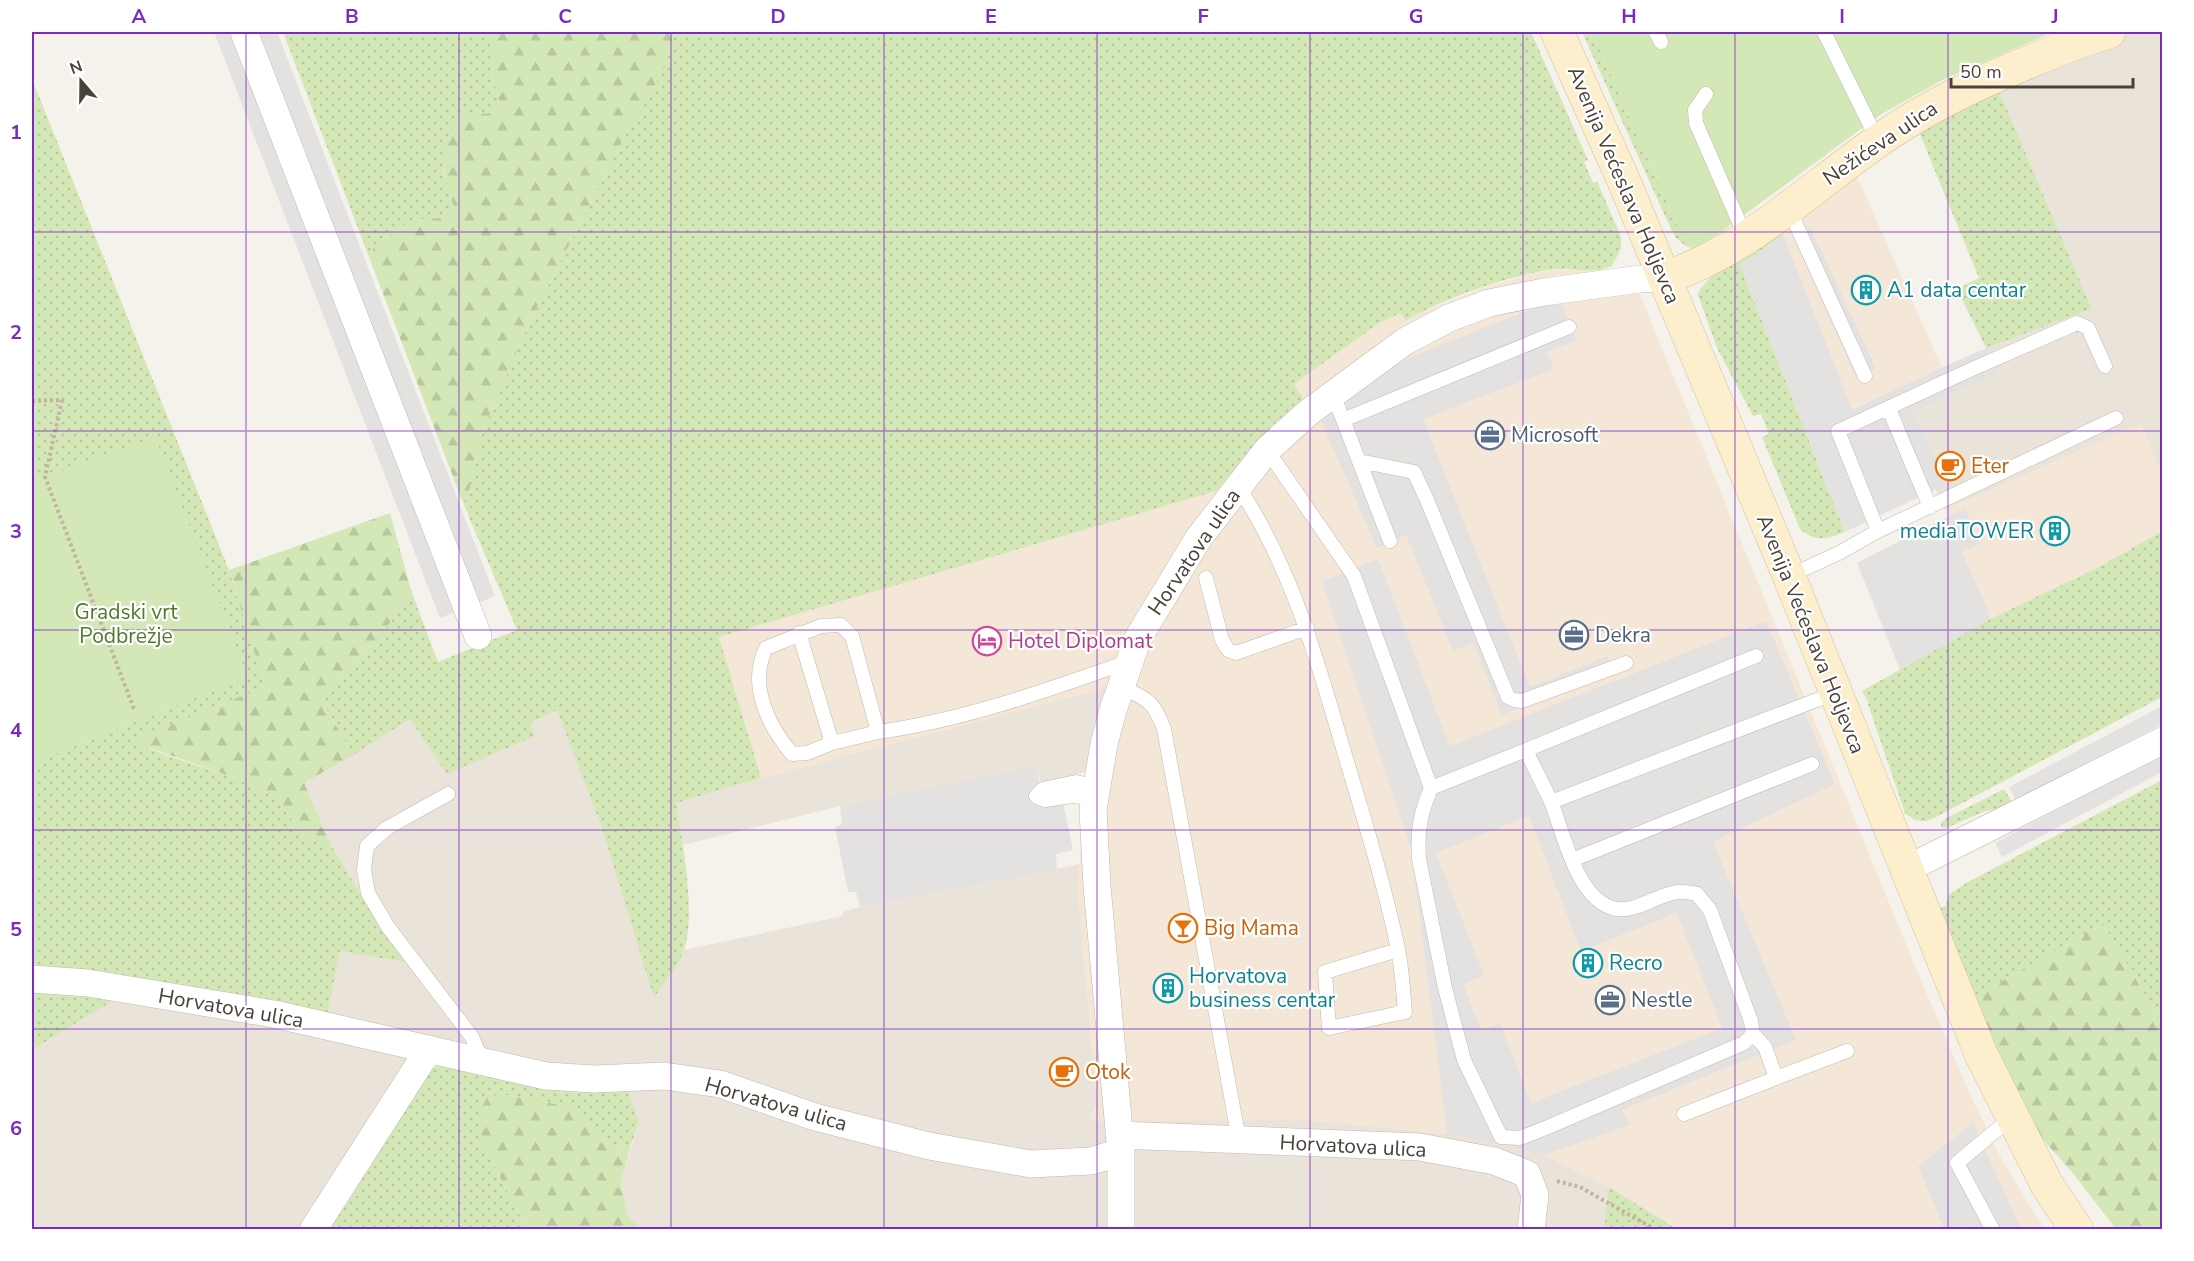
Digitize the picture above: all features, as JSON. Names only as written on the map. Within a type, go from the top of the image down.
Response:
[{"type":"street","points":[[244,32],[478,636]]},
{"type":"street","name":"Avenija Većeslava Holjevca","points":[[1557,32],[1664,278],[1789,576],[1905,870],[1981,1054],[2011,1118],[2047,1185],[2077,1230]]},
{"type":"street","name":"Nežićeva ulica","points":[[1664,278],[1705,262],[1746,238],[1878,141],[1922,112],[2003,72],[2109,32]]},
{"type":"street","name":"Horvatova ulica","points":[[1121,1230],[1120,1144],[1096,886],[1093,810],[1104,744],[1120,686],[1138,638],[1198,539],[1267,450],[1333,394],[1404,342],[1449,318],[1489,303],[1544,292],[1664,278]]},
{"type":"street","points":[[1905,870],[2163,741]]},
{"type":"street","name":"Horvatova ulica","points":[[32,979],[88,983],[274,1014],[546,1076],[594,1079],[664,1076],[720,1084],[815,1117],[929,1146],[1031,1164],[1091,1161],[1120,1144],[1239,1140],[1420,1147],[1494,1161],[1527,1174],[1535,1195],[1531,1230]]},
{"type":"street","points":[[313,1230],[429,1049]]},
{"type":"lane","points":[[1824,32],[1878,141]]},
{"type":"lane","points":[[1706,94],[1695,110],[1696,123],[1746,238]]},
{"type":"lane","points":[[1788,207],[1865,376]]},
{"type":"lane","points":[[1878,531],[1838,431],[2078,323],[2088,328],[2105,366]]},
{"type":"lane","points":[[1343,420],[1569,327]]},
{"type":"lane","points":[[1333,394],[1390,541]]},
{"type":"lane","points":[[1889,409],[1930,507]]},
{"type":"lane","points":[[1789,576],[2116,418]]},
{"type":"lane","points":[[1267,450],[1354,576],[1431,788],[1420,815],[1419,859],[1445,987],[1464,1060],[1501,1137],[1520,1138],[1548,1127],[1744,1043],[1753,1034]]},
{"type":"lane","points":[[1359,460],[1414,472],[1508,697],[1522,701],[1626,663]]},
{"type":"lane","points":[[1238,486],[1255,512],[1278,556],[1307,628],[1372,848],[1398,950],[1406,1012],[1329,1028],[1325,972],[1398,950]]},
{"type":"lane","points":[[1206,578],[1222,640],[1228,650],[1236,653],[1307,628]]},
{"type":"lane","points":[[878,732],[852,636],[841,625],[821,626],[766,648],[759,662],[758,682],[764,706],[776,735],[792,754],[807,753],[832,743],[878,732],[920,727],[1011,701],[1130,661]]},
{"type":"lane","points":[[799,633],[832,743]]},
{"type":"lane","points":[[1431,788],[1756,656]]},
{"type":"lane","points":[[1120,686],[1147,700],[1156,709],[1164,729],[1239,1140]]},
{"type":"lane","points":[[1551,802],[1835,693]]},
{"type":"lane","points":[[1526,750],[1551,802],[1572,860],[1591,894],[1601,904],[1618,909],[1678,892],[1697,894],[1710,910],[1751,1021],[1753,1034],[1765,1047],[1776,1078]]},
{"type":"lane","points":[[1572,860],[1812,765]]},
{"type":"lane","points":[[448,794],[387,828],[367,846],[364,870],[368,893],[388,927],[472,1036],[483,1063]]},
{"type":"lane","points":[[1684,1114],[1847,1052]]},
{"type":"lane","points":[[1993,1230],[1957,1163],[2011,1118]]},
{"type":"path","points":[[32,401],[62,400],[45,477],[134,709]]},
{"type":"path","points":[[1580,1187],[1656,1230]]},
{"type":"shaded area","points":[[214,32],[233,32],[457,611],[440,618]]},
{"type":"shaded area","points":[[257,32],[277,32],[495,596],[478,603]]},
{"type":"shaded area","points":[[2093,32],[2162,32],[2162,476],[2141,424],[1945,510],[1890,391],[1986,348],[2092,309],[1997,86]]},
{"type":"shaded area","name":"A1 data centar","points":[[1855,172],[1942,368],[1851,409],[1780,229]]},
{"type":"shaded area","points":[[1810,227],[1876,368],[1855,376],[1794,238]]},
{"type":"shaded area","points":[[1783,235],[1852,409],[1986,348],[1997,373],[1913,412],[1947,484],[1845,532],[1740,265]]},
{"type":"shaded area","points":[[1559,269],[1597,272],[1639,292],[1915,966],[1970,1094],[2000,1156],[2044,1229],[1677,1229],[1609,1187],[1544,1155],[1447,1134],[1309,1120],[1090,1121],[1097,1103],[1078,896],[1083,792],[1108,688],[761,778],[719,637],[855,596],[1248,454],[1272,426],[1303,398],[1293,384],[1379,323],[1400,313],[1407,321],[1419,313],[1482,288],[1530,274]]},
{"type":"shaded area","points":[[1561,302],[1577,341],[1547,352],[1554,369],[1423,419],[1530,687],[1607,656],[1614,672],[1502,715],[1473,643],[1453,651],[1406,535],[1377,548],[1321,421],[1353,390],[1384,368],[1541,305]]},
{"type":"shaded area","points":[[2141,424],[2162,476],[2162,531],[2097,568],[1990,619],[1945,510]]},
{"type":"shaded area","points":[[1965,508],[1980,544],[1962,552],[1990,619],[1900,670],[1857,563]]},
{"type":"shaded area","points":[[1378,559],[1450,746],[1766,621],[1835,784],[1713,842],[1796,1040],[1622,1110],[1630,1125],[1544,1155],[1447,1134],[1411,849],[1322,581]],"holes":[[[1529,816],[1581,951],[1677,913],[1722,1028],[1531,1103],[1500,1023],[1481,1030],[1463,984],[1484,975],[1436,853]]]},
{"type":"shaded area","points":[[1109,687],[1087,770],[1082,773],[1041,783],[1036,768],[840,806],[683,845],[676,803],[761,778]]},
{"type":"shaded area","points":[[2162,706],[2162,724],[2016,801],[2009,787]]},
{"type":"shaded area","points":[[557,709],[601,825],[655,997],[684,950],[843,916],[843,912],[860,907],[1080,864],[1078,896],[1097,1103],[1090,1120],[1309,1120],[1447,1134],[1544,1155],[1609,1187],[1604,1230],[641,1229],[627,1215],[621,1181],[639,1122],[584,1072],[419,1041],[301,1229],[32,1230],[32,1050],[119,997],[326,1020],[340,950],[408,963],[368,906],[332,847],[304,783],[410,719],[535,736],[530,723]]},
{"type":"shaded area","points":[[2162,754],[2162,772],[2002,857],[1995,843]]},
{"type":"shaded area","points":[[1036,767],[1039,782],[1063,803],[1073,850],[1056,854],[1057,869],[860,907],[856,892],[848,892],[835,827],[842,824],[840,806]]},
{"type":"shaded area","points":[[1973,1123],[2023,1229],[1944,1229],[1918,1166]]},
{"type":"green space","points":[[283,32],[493,32],[490,37],[493,78],[500,105],[492,113],[464,115],[443,170],[454,207],[440,218],[413,220],[375,245],[369,257]]},
{"type":"green space","points":[[493,32],[676,32],[664,69],[619,147],[530,321],[482,432],[468,496],[463,503],[369,257],[375,245],[413,220],[440,218],[454,207],[444,170],[444,148],[447,138],[464,115],[492,113],[500,105],[493,78],[490,37]]},
{"type":"green space","points":[[676,32],[1531,32],[1588,160],[1584,162],[1593,183],[1597,181],[1621,237],[1621,249],[1612,266],[1604,269],[1591,271],[1558,269],[1522,275],[1458,296],[1406,321],[1400,313],[1379,323],[1294,384],[1303,398],[1272,426],[1216,491],[719,637],[761,778],[676,803],[689,902],[687,940],[682,955],[654,998],[601,825],[557,710],[530,723],[535,736],[447,774],[410,719],[353,755],[321,700],[387,627],[411,590],[438,662],[517,630],[463,503],[468,496],[482,432],[530,321],[619,147],[664,69]]},
{"type":"green space","points":[[1582,32],[1592,32],[1687,247],[1676,238],[1670,227]]},
{"type":"green space","points":[[1592,32],[2053,32],[1944,79],[1880,115],[1721,232],[1695,248],[1687,247]]},
{"type":"green space","points":[[32,79],[229,570],[265,687],[131,741],[243,781],[275,797],[304,836],[332,847],[368,906],[409,963],[340,951],[326,1020],[32,970],[32,763],[248,677],[45,477],[32,482]]},
{"type":"green space","points":[[1997,86],[2092,309],[1986,348],[1957,289],[1979,278],[1917,127]]},
{"type":"green space","points":[[1780,229],[1783,235],[1740,265],[1845,532],[1827,538],[1817,538],[1800,529],[1762,437],[1769,434],[1761,414],[1753,416],[1717,348],[1698,295],[1702,287],[1721,269]]},
{"type":"green space","name":"Gradski vrt Podbrežje","points":[[155,437],[248,677],[32,763],[32,482]]},
{"type":"green space","points":[[390,513],[411,590],[387,627],[321,700],[353,755],[304,783],[332,847],[304,836],[275,797],[243,781],[130,741],[265,687],[229,570]]},
{"type":"green space","points":[[2162,531],[2162,697],[1932,819],[1915,820],[1905,813],[1869,703],[1862,691],[1990,619],[2097,568]]},
{"type":"green space","points":[[2162,780],[2162,1023],[2103,924],[1974,997],[1937,909],[1946,906],[1949,894]]},
{"type":"green space","points":[[2004,789],[2014,805],[1983,812],[1946,828],[1941,827],[1945,819]]},
{"type":"green space","points":[[2103,924],[2162,1023],[2162,1229],[2116,1229],[2071,1171],[2036,1132],[1974,997]]},
{"type":"green space","points":[[32,986],[119,997],[32,1050]]},
{"type":"green space","points":[[440,1065],[626,1088],[639,1122],[631,1145],[610,1146],[592,1131],[577,1108],[501,1094],[482,1142],[527,1229],[318,1230],[424,1072]]},
{"type":"green space","points":[[501,1094],[577,1108],[592,1131],[610,1146],[631,1145],[621,1181],[627,1215],[641,1229],[527,1229],[482,1142],[482,1108],[487,1097]]},
{"type":"green space","points":[[1609,1187],[1677,1229],[1604,1229]]},
{"type":"place","name":"A1 data centar","points":[[1866,290]]},
{"type":"place","name":"Microsoft","points":[[1490,435]]},
{"type":"place","name":"Eter","points":[[1950,466]]},
{"type":"place","name":"mediaTOWER","points":[[2055,531]]},
{"type":"place","name":"Dekra","points":[[1574,635]]},
{"type":"place","name":"Hotel Diplomat","points":[[987,641]]},
{"type":"place","name":"Big Mama","points":[[1183,928]]},
{"type":"place","name":"Recro","points":[[1588,963]]},
{"type":"place","name":"Horvatova business centar","points":[[1168,988]]},
{"type":"place","name":"Nestle","points":[[1610,1000]]},
{"type":"place","name":"Otok","points":[[1064,1072]]}]
